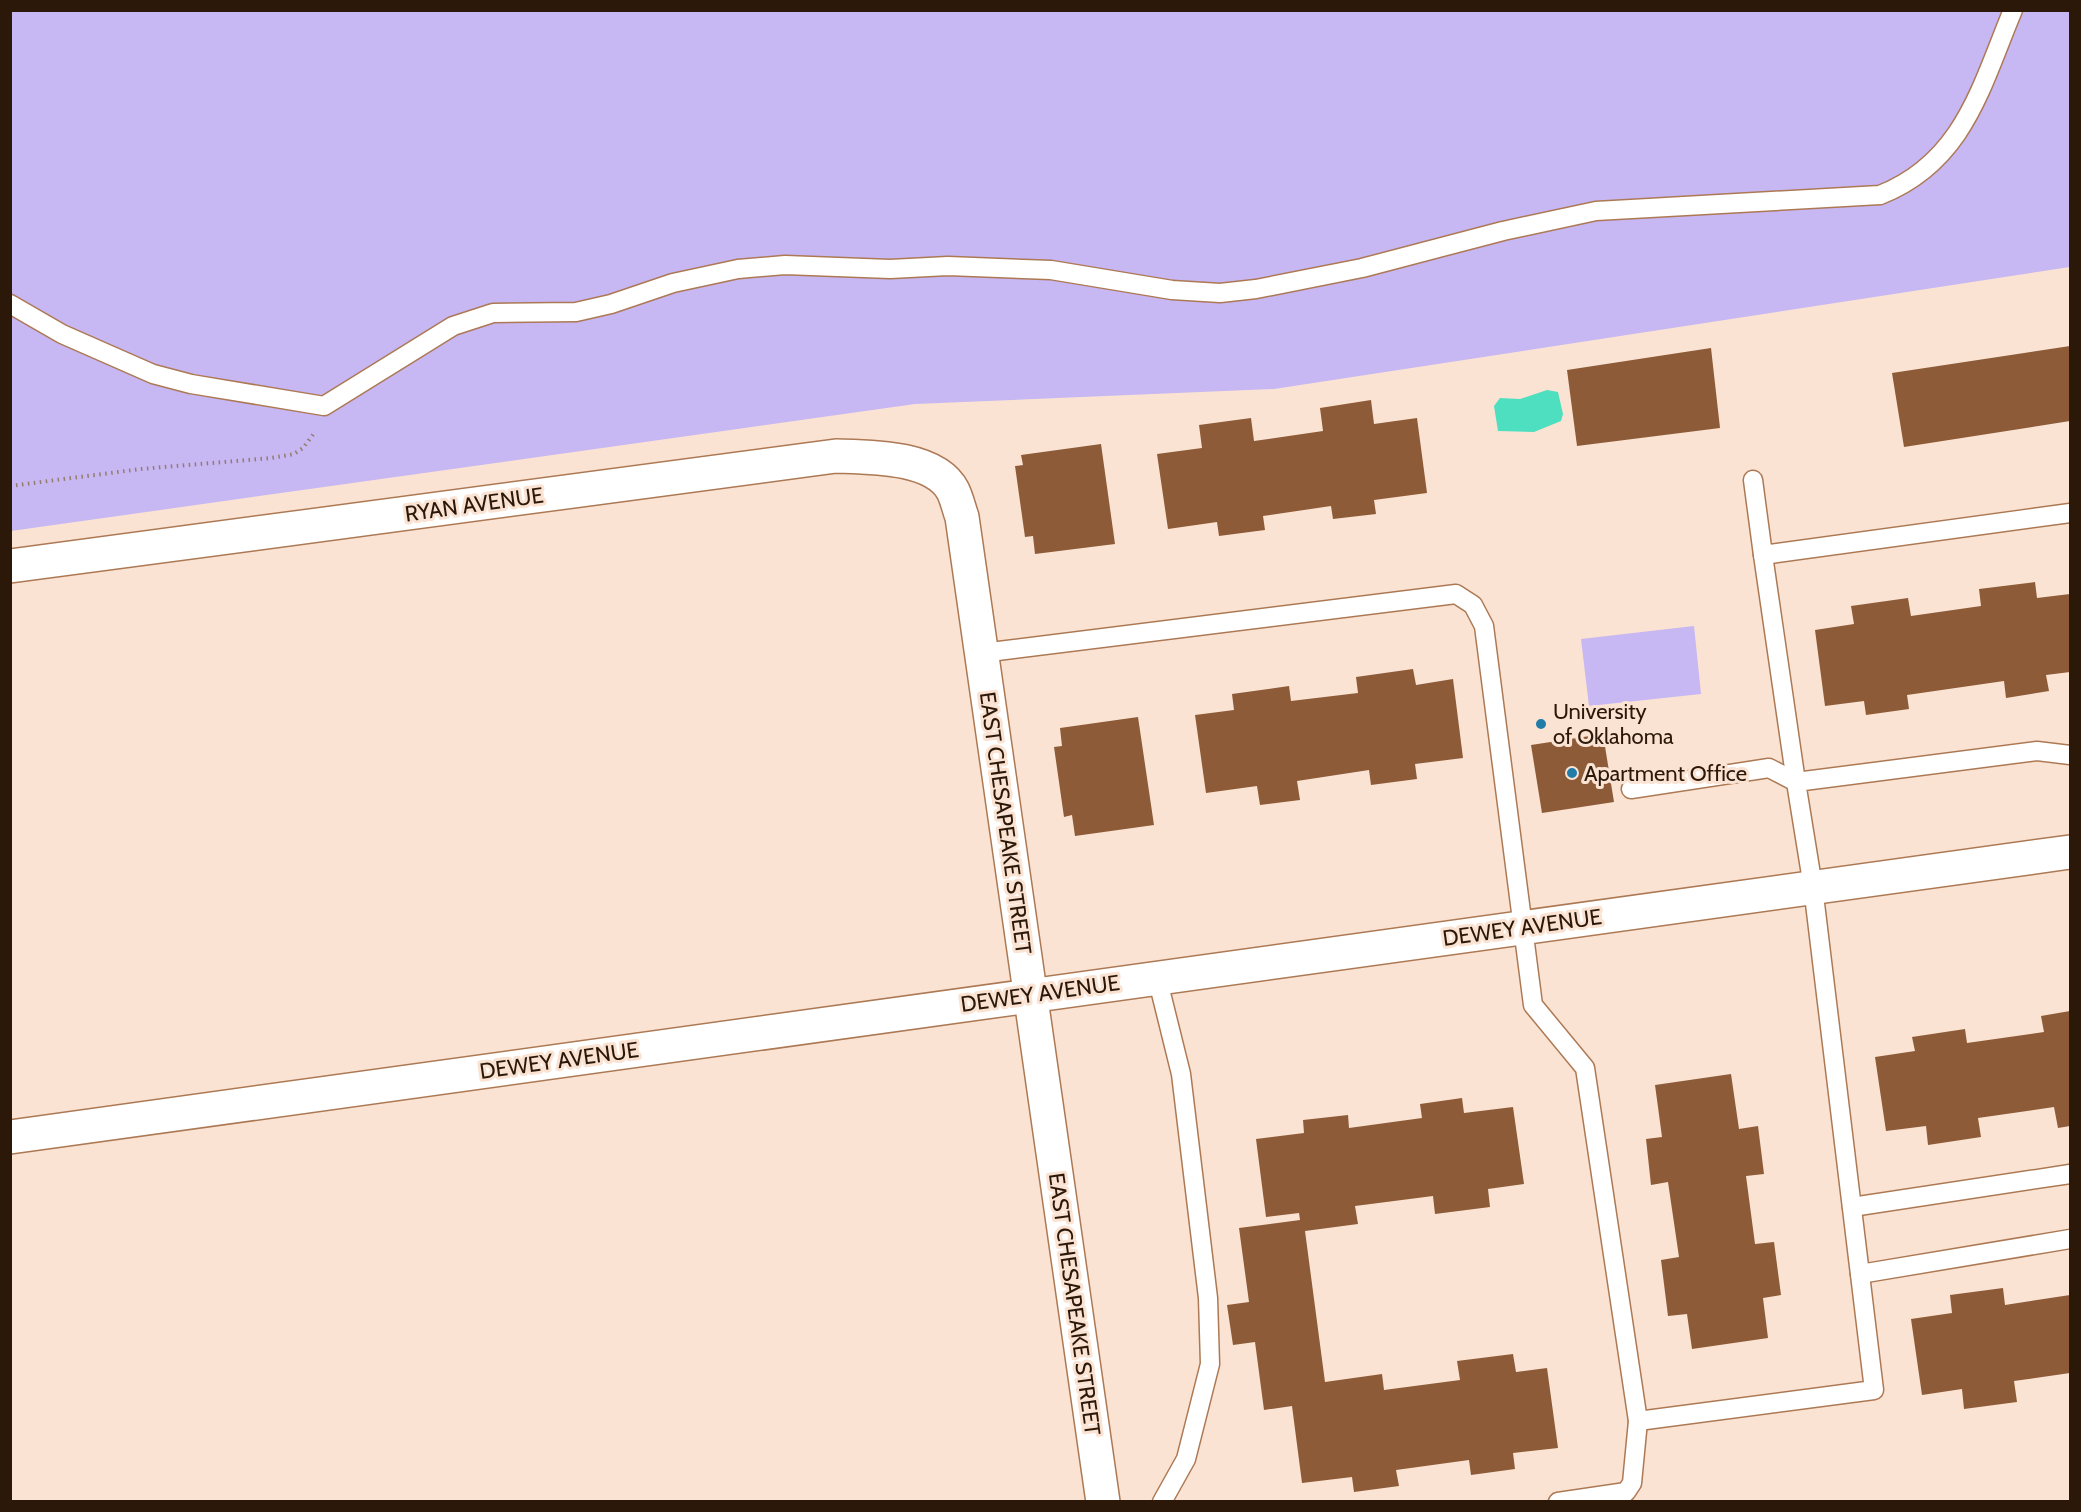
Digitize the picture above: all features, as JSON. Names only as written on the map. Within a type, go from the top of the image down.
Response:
[{"type":"street","name":"RYAN AVENUE","points":[[10,566],[836,456],[875,457],[913,463],[935,474]]},
{"type":"street","name":"EAST CHESAPEAKE STREET","points":[[935,474],[952,489],[962,517],[1103,1502]]},
{"type":"street","name":"DEWEY AVENUE","points":[[10,1137],[1030,994],[2070,852]]},
{"type":"lane","points":[[10,304],[62,334],[153,374],[191,384],[324,406],[453,326],[472,318],[493,313],[576,312],[611,304],[673,283],[738,270],[785,266],[890,269],[948,266],[1040,269],[1106,277],[1172,290],[1220,293],[1256,289],[1362,268],[1503,231],[1596,211],[1880,195],[1901,187],[1927,169],[1962,129],[2013,10]]},
{"type":"lane","points":[[1638,1421],[1874,1390],[1813,887],[1753,480]]},
{"type":"lane","points":[[1763,555],[2070,513]]},
{"type":"lane","points":[[982,653],[1456,594],[1473,605],[1484,626],[1521,927],[1533,1005],[1585,1068],[1638,1421],[1632,1483],[1626,1492],[1558,1502]]},
{"type":"lane","points":[[1631,789],[1769,768],[1796,782],[2037,751],[2070,755]]},
{"type":"lane","points":[[1157,977],[1181,1074],[1209,1298],[1210,1364],[1186,1459],[1162,1502]]},
{"type":"lane","points":[[1852,1207],[2070,1174]]},
{"type":"lane","points":[[1860,1274],[2070,1239]]},
{"type":"path","points":[[10,486],[141,469],[294,454],[313,437],[324,406]]},
{"type":"shaded area","points":[[10,11],[2070,11],[2070,267],[1274,389],[915,404],[11,531]]},
{"type":"shaded area","points":[[1694,626],[1701,694],[1589,706],[1581,639]]},
{"type":"water","points":[[1547,390],[1558,392],[1563,414],[1561,421],[1534,432],[1498,431],[1494,406],[1500,398],[1520,399]]},
{"type":"building","points":[[2070,346],[2070,421],[1904,447],[1892,373]]},
{"type":"building","points":[[1711,348],[1720,428],[1577,446],[1567,370]]},
{"type":"building","points":[[1371,400],[1374,424],[1417,418],[1427,493],[1374,500],[1376,514],[1333,519],[1331,506],[1263,516],[1265,530],[1219,536],[1217,522],[1168,529],[1157,454],[1202,448],[1199,425],[1251,418],[1254,441],[1323,431],[1320,408]]},
{"type":"building","points":[[1101,444],[1115,544],[1035,554],[1033,536],[1025,537],[1015,466],[1023,465],[1021,455]]},
{"type":"building","points":[[2035,582],[2037,598],[2070,594],[2070,672],[2046,675],[2049,691],[2006,698],[2004,681],[1907,695],[1909,709],[1866,715],[1864,701],[1825,706],[1815,630],[1854,624],[1851,606],[1908,598],[1911,616],[1981,606],[1979,589]]},
{"type":"building","points":[[1413,669],[1416,685],[1453,679],[1463,758],[1415,764],[1417,779],[1371,785],[1369,770],[1297,781],[1300,800],[1260,805],[1257,786],[1206,793],[1195,715],[1234,710],[1232,694],[1289,686],[1291,701],[1358,693],[1356,677]]},
{"type":"building","points":[[1138,717],[1154,825],[1075,836],[1072,815],[1064,817],[1054,747],[1062,746],[1060,728]]},
{"type":"building","name":"Apartment Office","points":[[1603,734],[1614,802],[1542,813],[1531,745]]},
{"type":"building","points":[[2070,1011],[2070,1126],[2058,1128],[2054,1107],[1978,1118],[1981,1137],[1928,1145],[1926,1126],[1886,1131],[1875,1057],[1915,1051],[1912,1037],[1965,1029],[1967,1043],[2044,1032],[2041,1016]]},
{"type":"building","points":[[1731,1074],[1739,1129],[1758,1126],[1764,1174],[1746,1176],[1755,1244],[1774,1242],[1781,1295],[1763,1298],[1768,1338],[1692,1349],[1687,1314],[1668,1316],[1661,1260],[1679,1257],[1668,1182],[1651,1185],[1646,1139],[1662,1137],[1655,1085]]},
{"type":"building","points":[[1462,1098],[1464,1113],[1513,1107],[1524,1184],[1488,1189],[1490,1207],[1435,1214],[1433,1196],[1355,1206],[1358,1224],[1305,1231],[1325,1382],[1382,1374],[1384,1390],[1460,1380],[1457,1361],[1513,1354],[1516,1372],[1547,1368],[1558,1448],[1513,1453],[1515,1469],[1471,1475],[1469,1460],[1396,1470],[1399,1486],[1354,1492],[1352,1477],[1302,1483],[1292,1406],[1264,1410],[1255,1342],[1233,1345],[1227,1305],[1249,1302],[1239,1228],[1300,1220],[1299,1213],[1266,1217],[1256,1139],[1304,1133],[1303,1120],[1348,1115],[1349,1128],[1422,1118],[1420,1104]]},
{"type":"building","points":[[2003,1288],[2005,1305],[2070,1295],[2070,1373],[2014,1381],[2017,1402],[1964,1409],[1962,1389],[1922,1395],[1911,1319],[1952,1313],[1950,1295]]},
{"type":"place","name":"University of Oklahoma","points":[[1541,724]]},
{"type":"place","name":"Apartment Office","points":[[1572,773]]}]
